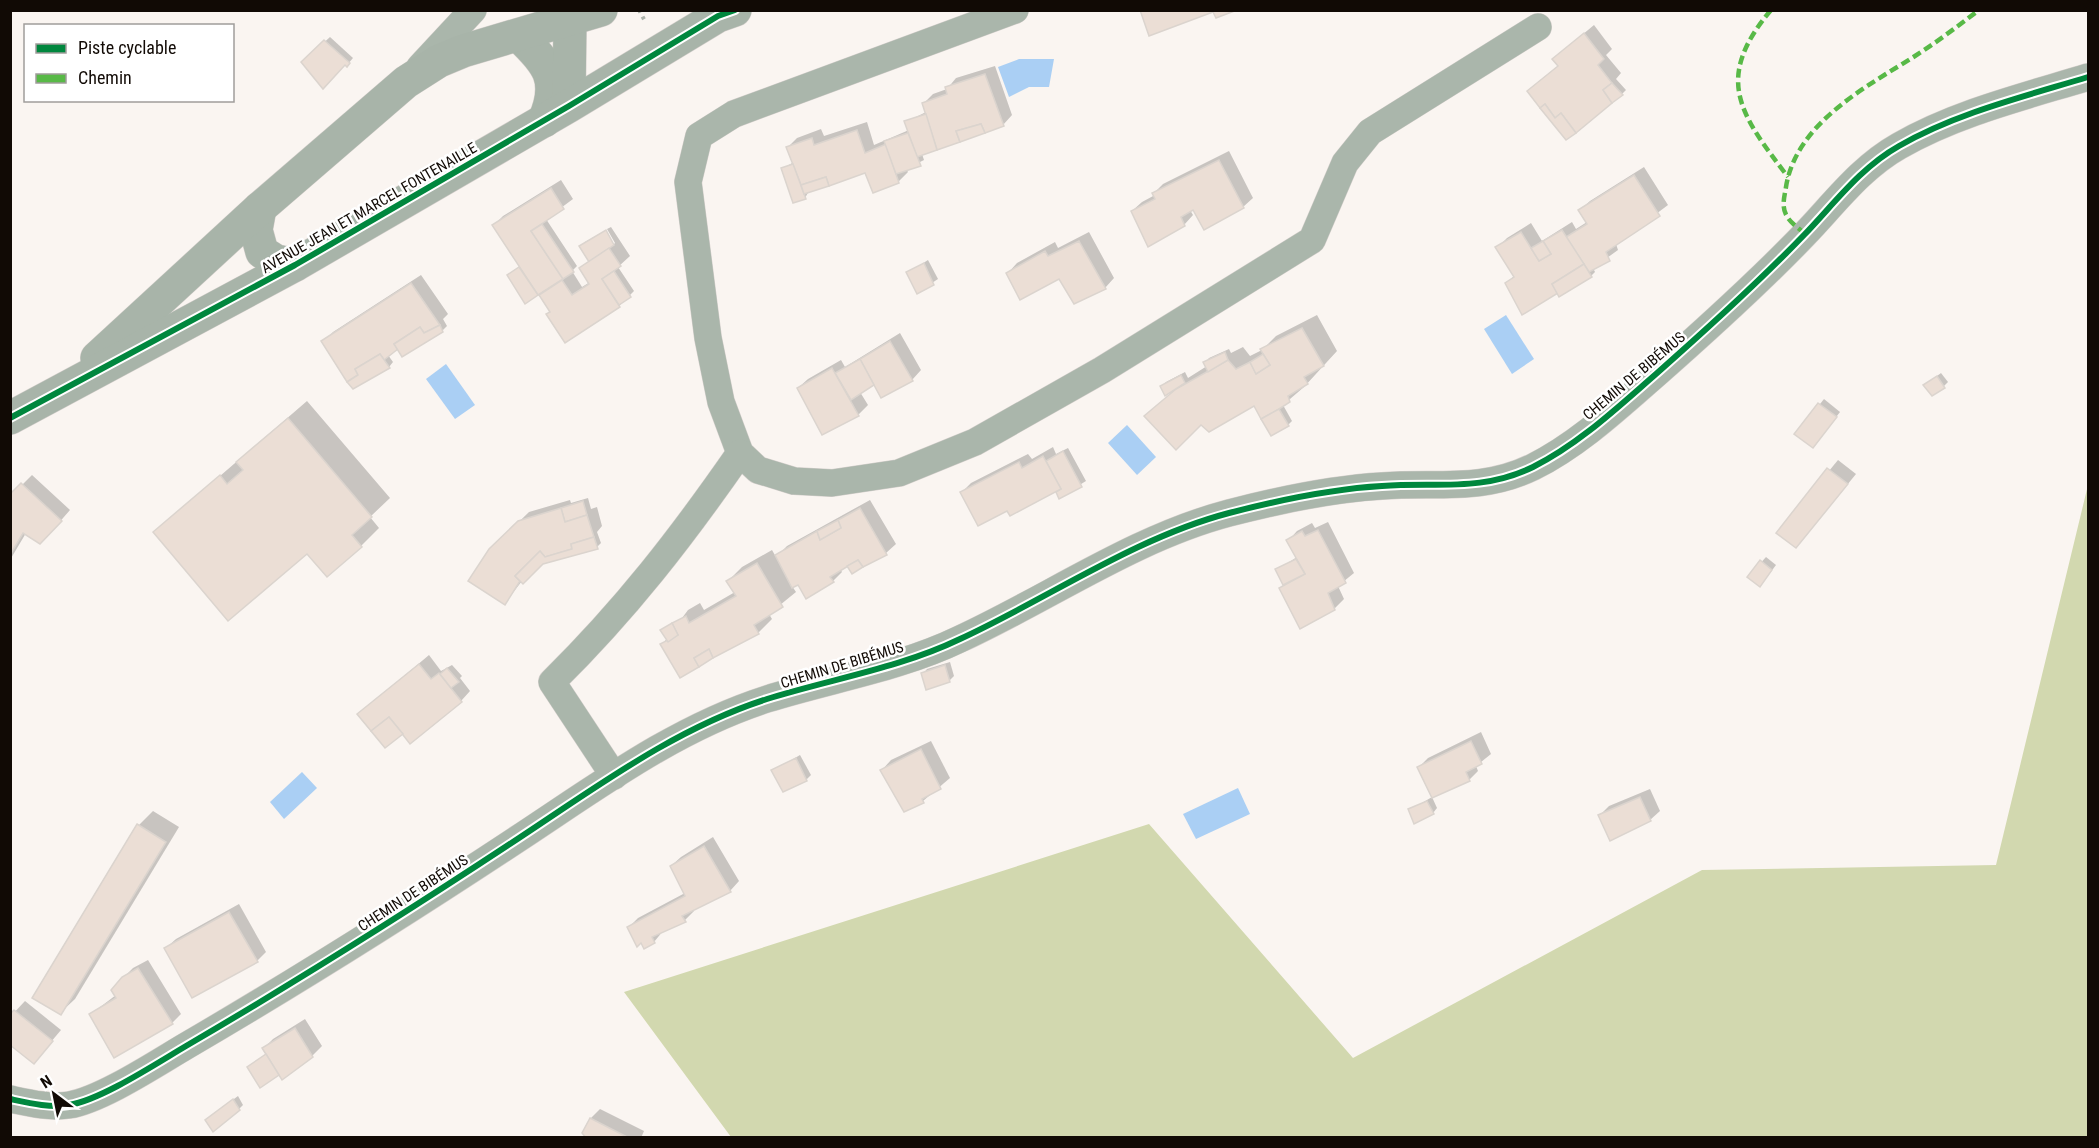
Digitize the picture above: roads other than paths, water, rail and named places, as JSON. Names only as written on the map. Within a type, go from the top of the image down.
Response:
[{"type":"main road","name":"AVENUE JEAN ET MARCEL FONTENAILLE","points":[[62,390],[260,208],[406,82],[447,57],[518,35],[570,15],[601,10]]},
{"type":"main road","name":"AVENUE JEAN ET MARCEL FONTENAILLE","points":[[10,418],[295,265],[557,113],[718,16],[735,10]]},
{"type":"main road","points":[[557,113],[570,15]]},
{"type":"main road","points":[[518,35],[547,65],[552,80],[553,102],[557,113]]},
{"type":"main road","points":[[260,208],[256,230],[262,252],[276,261],[295,265]]},
{"type":"street","points":[[406,82],[472,10]]},
{"type":"street","points":[[1015,10],[734,114],[699,136],[688,182],[706,327],[721,402],[740,453],[758,470],[794,481],[832,483],[899,473],[975,442],[1102,370],[1312,240],[1345,163],[1370,132],[1538,27]]},
{"type":"street","name":"CHEMIN DE BIBÉMUS","points":[[10,1099],[35,1104],[72,1105],[125,1082],[407,911],[614,776],[678,737],[720,717],[766,700],[836,682],[954,642],[1148,543],[1222,514],[1348,489],[1388,485],[1475,486],[1531,468],[1599,425],[1685,349],[1805,234],[1858,176],[1897,147],[1950,122],[2088,77]]},
{"type":"street","points":[[614,776],[552,682],[600,634],[648,579],[740,453]]},
{"type":"water","points":[[1019,59],[1054,59],[1049,87],[1029,87],[1009,97],[998,67]]},
{"type":"water","points":[[1506,315],[1534,359],[1512,374],[1484,329]]},
{"type":"water","points":[[446,364],[475,405],[455,419],[426,379]]},
{"type":"water","points":[[1127,425],[1156,457],[1137,475],[1108,443]]},
{"type":"water","points":[[302,772],[317,788],[284,819],[270,802]]},
{"type":"water","points":[[1238,788],[1250,814],[1196,839],[1183,814]]}]
